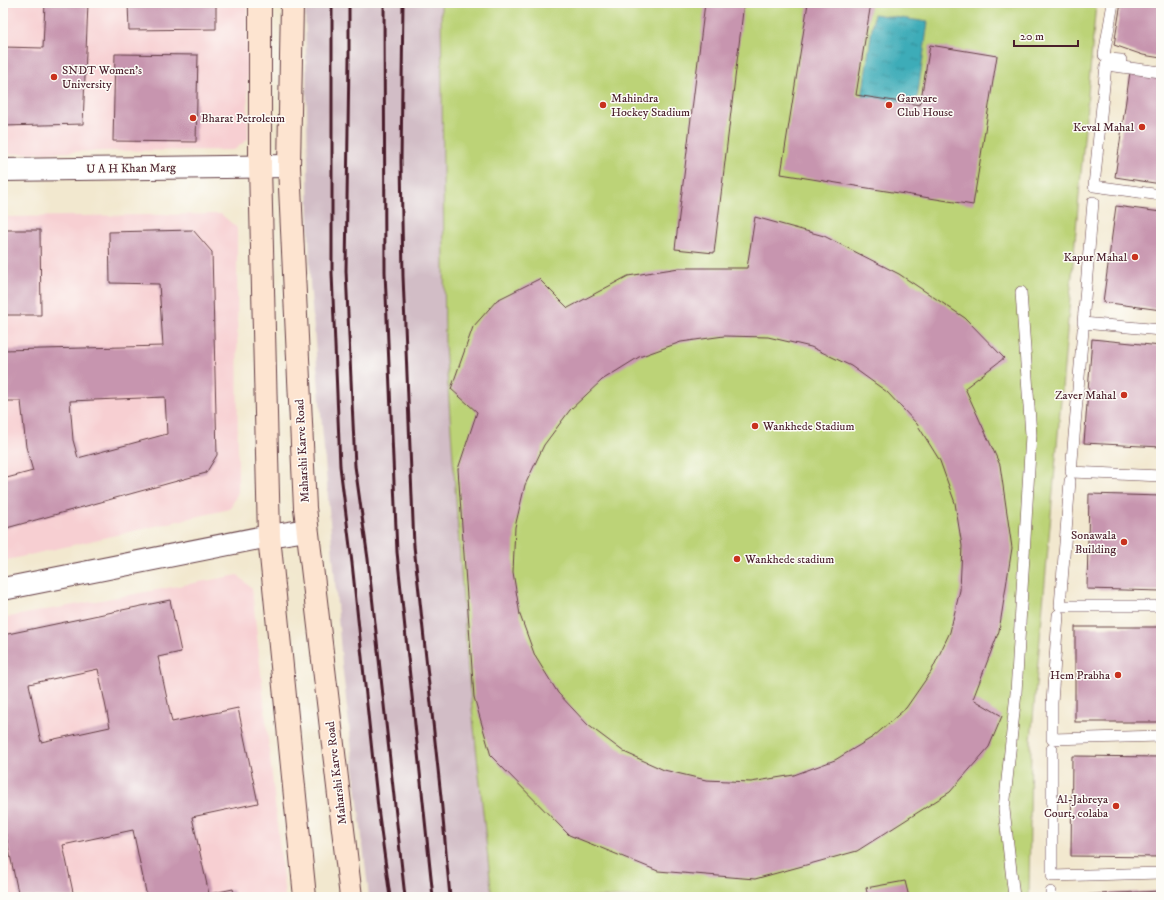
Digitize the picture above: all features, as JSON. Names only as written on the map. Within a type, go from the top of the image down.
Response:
[{"type":"main road","points":[[260,3],[260,166],[269,536],[305,897]]},
{"type":"main road","name":"Maharshi Karve Road","points":[[292,3],[289,166],[304,492],[307,530],[351,897]]},
{"type":"street","name":"U A H Khan Marg","points":[[3,170],[289,166]]},
{"type":"street","points":[[3,589],[269,536],[307,530]]},
{"type":"lane","points":[[1113,3],[1104,55],[1109,59],[1161,65]]},
{"type":"lane","points":[[1161,72],[1106,65],[1094,186],[1161,194]]},
{"type":"lane","points":[[1093,202],[1083,323],[1161,330]]},
{"type":"lane","points":[[1014,897],[1004,809],[1016,693],[1031,435],[1021,292]]},
{"type":"lane","points":[[1082,330],[1071,472],[1161,476]]},
{"type":"lane","points":[[1070,481],[1060,606],[1161,606]]},
{"type":"lane","points":[[1058,615],[1052,704],[1052,739],[1161,736]]},
{"type":"lane","points":[[1052,749],[1052,876],[1161,873]]},
{"type":"shaded area","points":[[3,3],[247,3],[248,139],[234,150],[105,151],[3,154]]},
{"type":"shaded area","points":[[305,3],[441,3],[445,345],[468,671],[492,897],[369,897],[342,664],[310,283]]},
{"type":"shaded area","points":[[221,214],[237,228],[238,492],[230,509],[3,561],[3,217]]},
{"type":"shaded area","points":[[238,575],[252,589],[285,897],[3,897],[3,618]]},
{"type":"green space","name":"Wankhede Stadium","points":[[441,3],[1096,3],[1031,741],[1029,897],[492,897],[468,671],[445,345]]},
{"type":"water","points":[[874,14],[928,22],[914,121],[860,113]]},
{"type":"building","points":[[45,3],[88,3],[83,124],[3,126],[3,47],[43,48]]},
{"type":"building","points":[[128,3],[216,3],[216,29],[129,30]]},
{"type":"building","points":[[705,3],[744,3],[714,253],[675,249]]},
{"type":"building","name":"Garware Club House","points":[[808,3],[871,3],[856,95],[920,105],[930,45],[997,56],[973,205],[781,174]]},
{"type":"building","points":[[966,3],[979,3],[979,6]]},
{"type":"building","points":[[1121,3],[1161,3],[1161,58],[1143,55],[1114,45]]},
{"type":"building","points":[[115,54],[198,55],[196,142],[113,141]]},
{"type":"building","name":"Keval Mahal","points":[[1130,72],[1161,77],[1161,184],[1115,177]]},
{"type":"building","name":"Kapur Mahal","points":[[1116,206],[1161,212],[1161,310],[1103,302]]},
{"type":"building","points":[[755,217],[824,236],[899,274],[965,318],[1004,358],[965,388],[1000,465],[1012,548],[999,631],[973,699],[1002,716],[989,747],[950,792],[857,851],[755,879],[658,871],[569,835],[491,756],[474,697],[458,469],[477,412],[451,389],[473,327],[497,300],[539,279],[568,308],[628,276],[679,268],[747,268]],"holes":[[[724,336],[768,337],[811,347],[851,366],[887,392],[917,424],[940,461],[955,503],[962,546],[960,590],[950,632],[931,672],[906,708],[873,737],[835,760],[794,775],[751,782],[706,780],[664,770],[624,752],[588,725],[558,693],[535,656],[520,615],[513,572],[515,527],[525,485],[544,445],[570,410],[602,380],[639,357],[681,342]]]},
{"type":"building","points":[[3,230],[40,230],[41,315],[3,315]]},
{"type":"building","points":[[193,230],[212,252],[217,455],[206,473],[3,529],[3,479],[33,471],[26,447],[21,401],[3,401],[3,350],[163,346],[159,284],[110,283],[109,232]],"holes":[[[165,397],[167,434],[78,458],[73,440],[70,401]]]},
{"type":"building","name":"Zaver Mahal","points":[[1092,339],[1161,346],[1161,447],[1084,443]]},
{"type":"building","name":"Sonawala Building","points":[[1089,494],[1161,496],[1161,591],[1087,589]]},
{"type":"building","points":[[170,600],[181,652],[158,657],[172,722],[238,708],[258,803],[192,817],[209,894],[233,889],[235,897],[147,897],[133,830],[63,845],[74,897],[19,897],[3,822],[3,635]],"holes":[[[98,669],[110,727],[41,742],[29,684]]]},
{"type":"building","name":"Hem Prabha","points":[[1075,627],[1161,627],[1161,722],[1075,722]]},
{"type":"building","name":"Al-Jabreya Court, colaba","points":[[1072,756],[1161,757],[1161,857],[1071,856]]},
{"type":"building","points":[[905,881],[909,897],[868,897],[866,888]]},
{"type":"building","points":[[1161,891],[1161,897],[1076,897],[1076,895]]},
{"type":"railway","points":[[332,3],[332,273],[340,466],[352,563],[378,808],[390,897]]},
{"type":"railway","points":[[349,3],[346,271],[355,466],[368,559],[405,897]]},
{"type":"railway","points":[[384,3],[385,272],[397,552],[433,897]]},
{"type":"railway","points":[[403,3],[401,162],[403,276],[414,546],[441,797],[450,897]]},
{"type":"place","name":"SNDT Women's University","points":[[54,77]]},
{"type":"place","name":"Mahindra Hockey Stadium","points":[[603,105]]},
{"type":"place","name":"Garware Club House","points":[[889,105]]},
{"type":"place","name":"Bharat Petroleum","points":[[193,118]]},
{"type":"place","name":"Keval Mahal","points":[[1142,127]]},
{"type":"place","name":"Kapur Mahal","points":[[1135,257]]},
{"type":"place","name":"Zaver Mahal","points":[[1124,395]]},
{"type":"place","name":"Wankhede Stadium","points":[[755,426]]},
{"type":"place","name":"Sonawala Building","points":[[1124,542]]},
{"type":"place","name":"Wankhede stadium","points":[[737,559]]},
{"type":"place","name":"Hem Prabha","points":[[1118,675]]},
{"type":"place","name":"Al-Jabreya Court, colaba","points":[[1116,806]]}]
